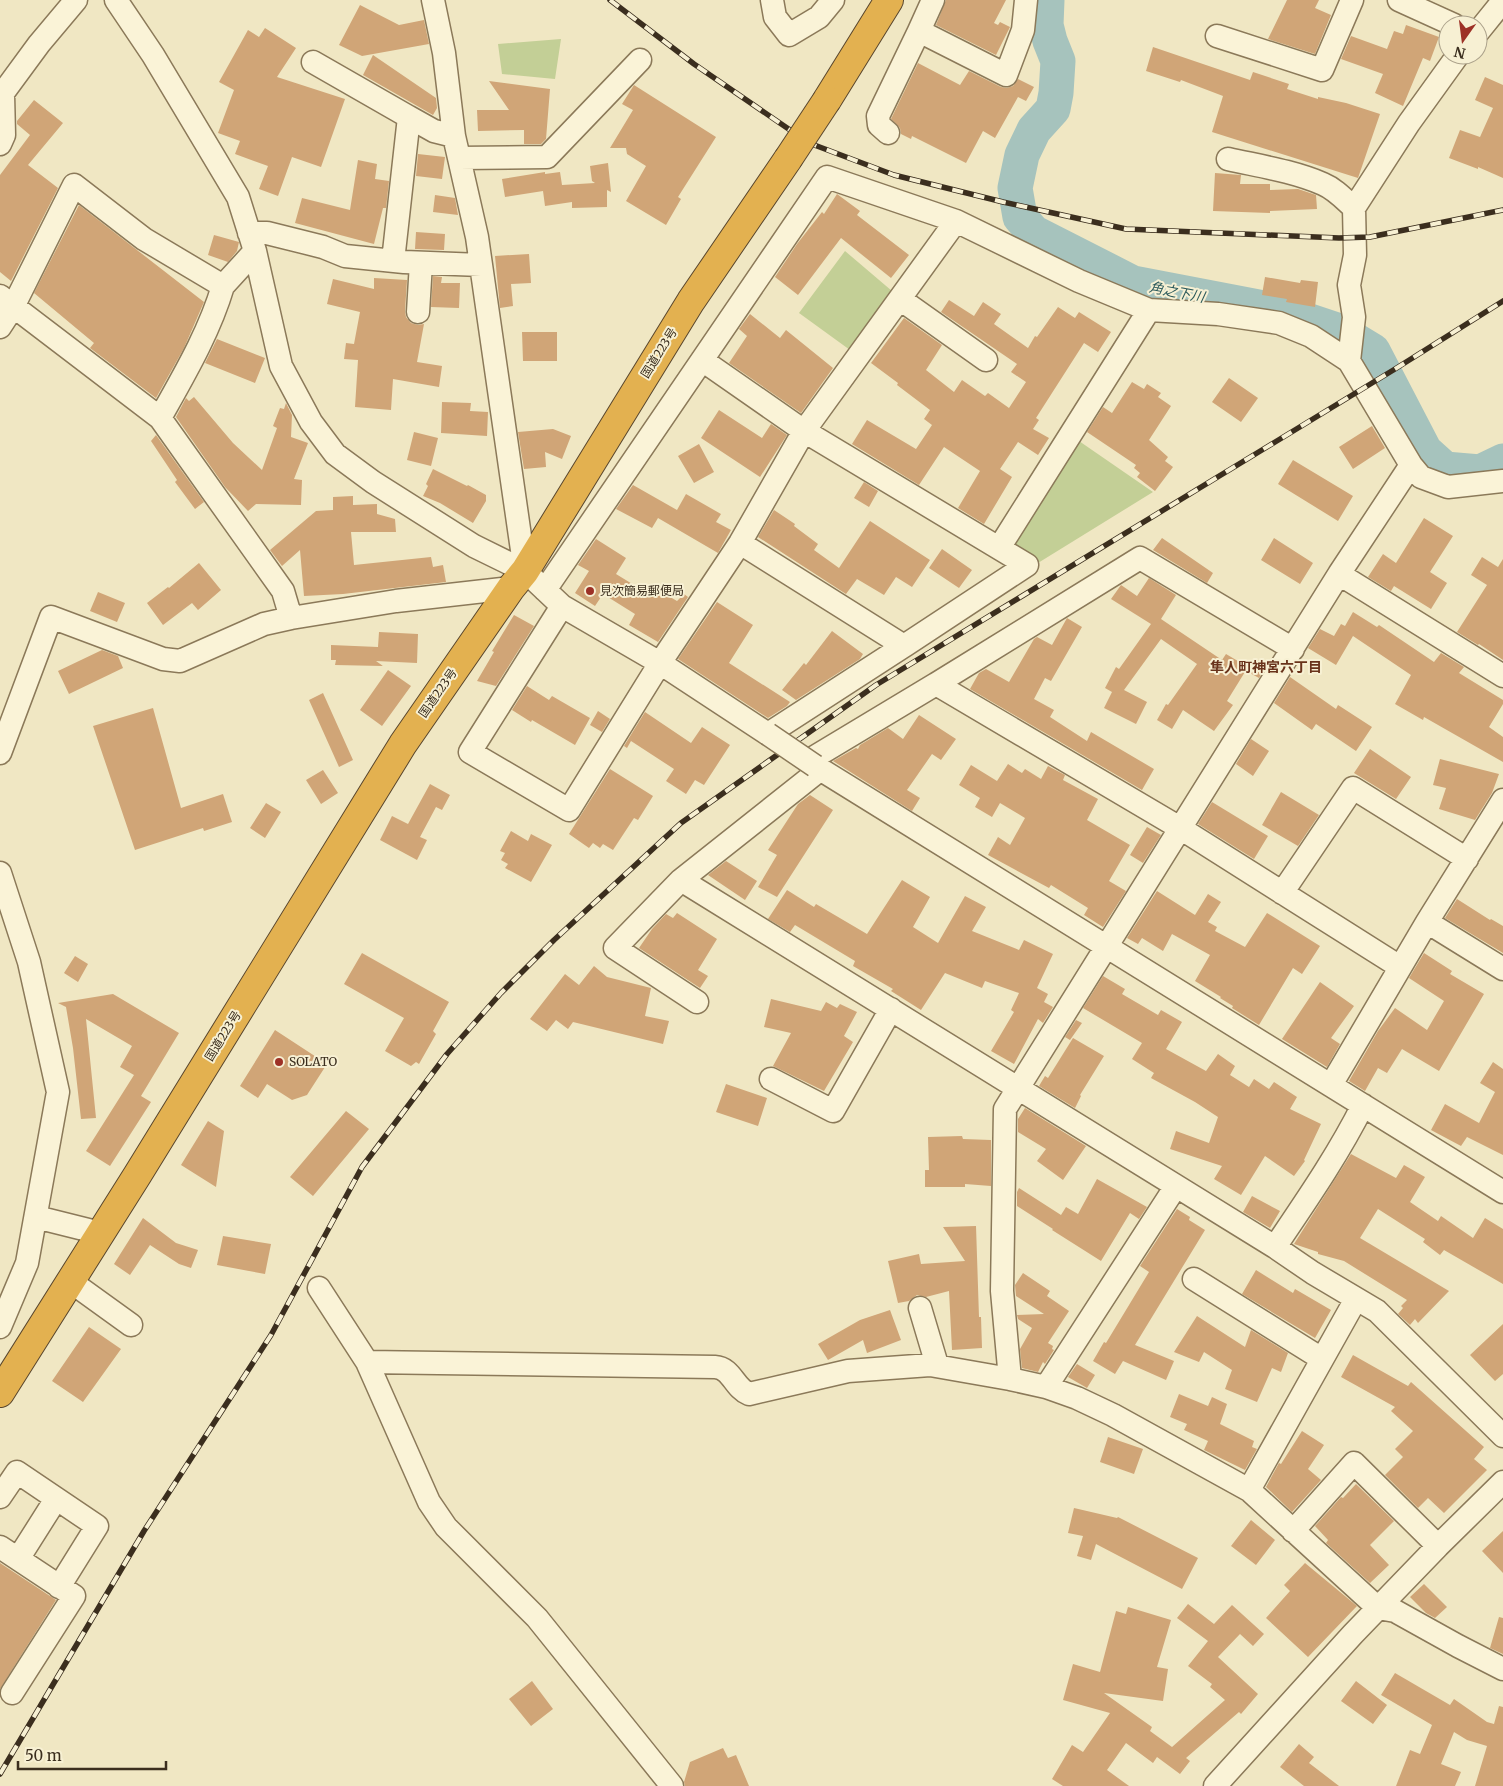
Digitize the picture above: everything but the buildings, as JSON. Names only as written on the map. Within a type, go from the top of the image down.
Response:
[{"type":"highway","name":"国道223号","points":[[0,1393],[403,744],[518,579],[691,301],[827,100],[889,0]]},
{"type":"street","points":[[0,144],[4,135],[1,95],[39,44],[76,0]]},
{"type":"street","points":[[116,0],[153,55],[238,197],[252,242],[281,366],[312,422],[335,454],[373,482],[474,546],[518,579],[544,590],[562,606],[660,664],[814,765],[1503,1192]]},
{"type":"street","points":[[433,0],[444,53],[457,147],[477,237],[518,579]]},
{"type":"street","points":[[772,0],[775,17],[789,35],[819,16],[833,0]]},
{"type":"street","points":[[888,133],[879,125],[878,116],[933,0]]},
{"type":"street","points":[[919,31],[1006,75],[1023,30],[1026,0]]},
{"type":"street","points":[[1217,36],[1322,70],[1352,0]]},
{"type":"street","points":[[1399,0],[1438,18]]},
{"type":"street","points":[[1488,20],[1503,1]]},
{"type":"street","points":[[313,62],[434,131],[457,147],[547,157],[640,60]]},
{"type":"street","points":[[1451,65],[1409,122],[1354,208],[1355,255],[1349,285],[1354,317],[1350,348],[1411,465],[1421,477],[1448,486],[1503,481]]},
{"type":"street","points":[[394,261],[409,117]]},
{"type":"street","points":[[1228,159],[1283,171],[1323,184],[1335,191],[1354,208]]},
{"type":"street","points":[[544,590],[827,177],[956,222],[1079,281],[1149,310],[1218,314],[1279,323],[1311,336],[1350,348]]},
{"type":"street","points":[[0,327],[7,301],[74,185],[144,239],[223,286]]},
{"type":"street","points":[[562,606],[470,752],[569,810],[660,664],[740,543],[804,430],[956,222]]},
{"type":"street","points":[[160,418],[195,356],[216,311],[223,286],[252,242],[267,233],[323,247],[345,256],[421,263],[481,265]]},
{"type":"street","points":[[418,312],[421,263]]},
{"type":"street","points":[[900,299],[986,360]]},
{"type":"street","points":[[7,301],[160,418],[282,591],[291,618]]},
{"type":"street","points":[[998,548],[1149,310]]},
{"type":"street","points":[[702,360],[804,430],[1027,565],[768,734]]},
{"type":"street","points":[[1010,1379],[1002,1290],[1005,1109],[1339,574],[1411,465]]},
{"type":"street","points":[[740,543],[904,646]]},
{"type":"street","points":[[697,1002],[615,948],[682,880],[814,765],[936,684],[1140,558],[1293,649]]},
{"type":"street","points":[[1339,574],[1503,676]]},
{"type":"street","points":[[0,753],[51,616],[163,659],[180,661],[264,624],[518,579]]},
{"type":"street","points":[[936,684],[1180,828],[1400,967]]},
{"type":"street","points":[[1282,893],[1353,788],[1467,859]]},
{"type":"street","points":[[1330,1085],[1427,922],[1503,800]]},
{"type":"street","points":[[0,873],[29,962],[58,1092],[27,1263],[0,1327]]},
{"type":"street","points":[[682,880],[1275,1247],[1312,1273],[1377,1311],[1503,1436]]},
{"type":"street","points":[[1427,922],[1503,969]]},
{"type":"street","points":[[771,1079],[833,1111],[891,1009]]},
{"type":"street","points":[[1275,1247],[1312,1192],[1363,1105]]},
{"type":"street","points":[[1046,1387],[1176,1186]]},
{"type":"street","points":[[36,1217],[100,1234]]},
{"type":"street","points":[[1194,1279],[1322,1359]]},
{"type":"street","points":[[70,1282],[131,1325]]},
{"type":"street","points":[[319,1288],[366,1362],[435,1512],[446,1527],[537,1618],[672,1786]]},
{"type":"street","points":[[1249,1490],[1356,1299]]},
{"type":"street","points":[[920,1308],[936,1365]]},
{"type":"street","points":[[366,1362],[715,1366],[728,1371],[744,1392],[749,1394],[848,1371],[936,1365],[1046,1387],[1078,1398],[1113,1415],[1249,1490],[1378,1608],[1394,1611],[1503,1669]]},
{"type":"street","points":[[1293,1531],[1354,1463],[1438,1546]]},
{"type":"street","points":[[0,1497],[17,1472],[96,1526],[59,1587]]},
{"type":"street","points":[[1215,1786],[1378,1608],[1503,1482]]},
{"type":"street","points":[[12,1692],[74,1596],[9,1553],[56,1498]]},
{"type":"green space","points":[[561,39],[555,79],[502,74],[498,44]]},
{"type":"green space","points":[[845,251],[892,291],[850,350],[799,313]]},
{"type":"green space","points":[[1079,441],[1153,492],[1038,563],[1009,546]]},
{"type":"waterway","name":"角之下川","points":[[1047,0],[1046,25],[1058,61],[1056,93],[1053,109],[1034,130],[1022,155],[1015,188],[1020,217],[1033,232],[1133,283],[1280,311],[1340,331],[1373,351],[1425,451],[1445,469],[1480,472],[1503,461]]},
{"type":"railway","points":[[610,0],[694,64],[809,143],[894,175],[1003,202],[1126,229],[1339,238],[1370,237],[1503,210]]},
{"type":"railway","points":[[0,1774],[144,1531],[271,1335],[362,1167],[447,1054],[501,993],[554,940],[681,823],[876,685],[1395,369],[1503,301]]},
{"type":"place","name":"見次簡易郵便局","points":[[590,591]]},
{"type":"place","name":"SOLATO","points":[[279,1062]]},
{"type":"district","name":"隼人町神宮六丁目","points":[[1266,667]]}]
